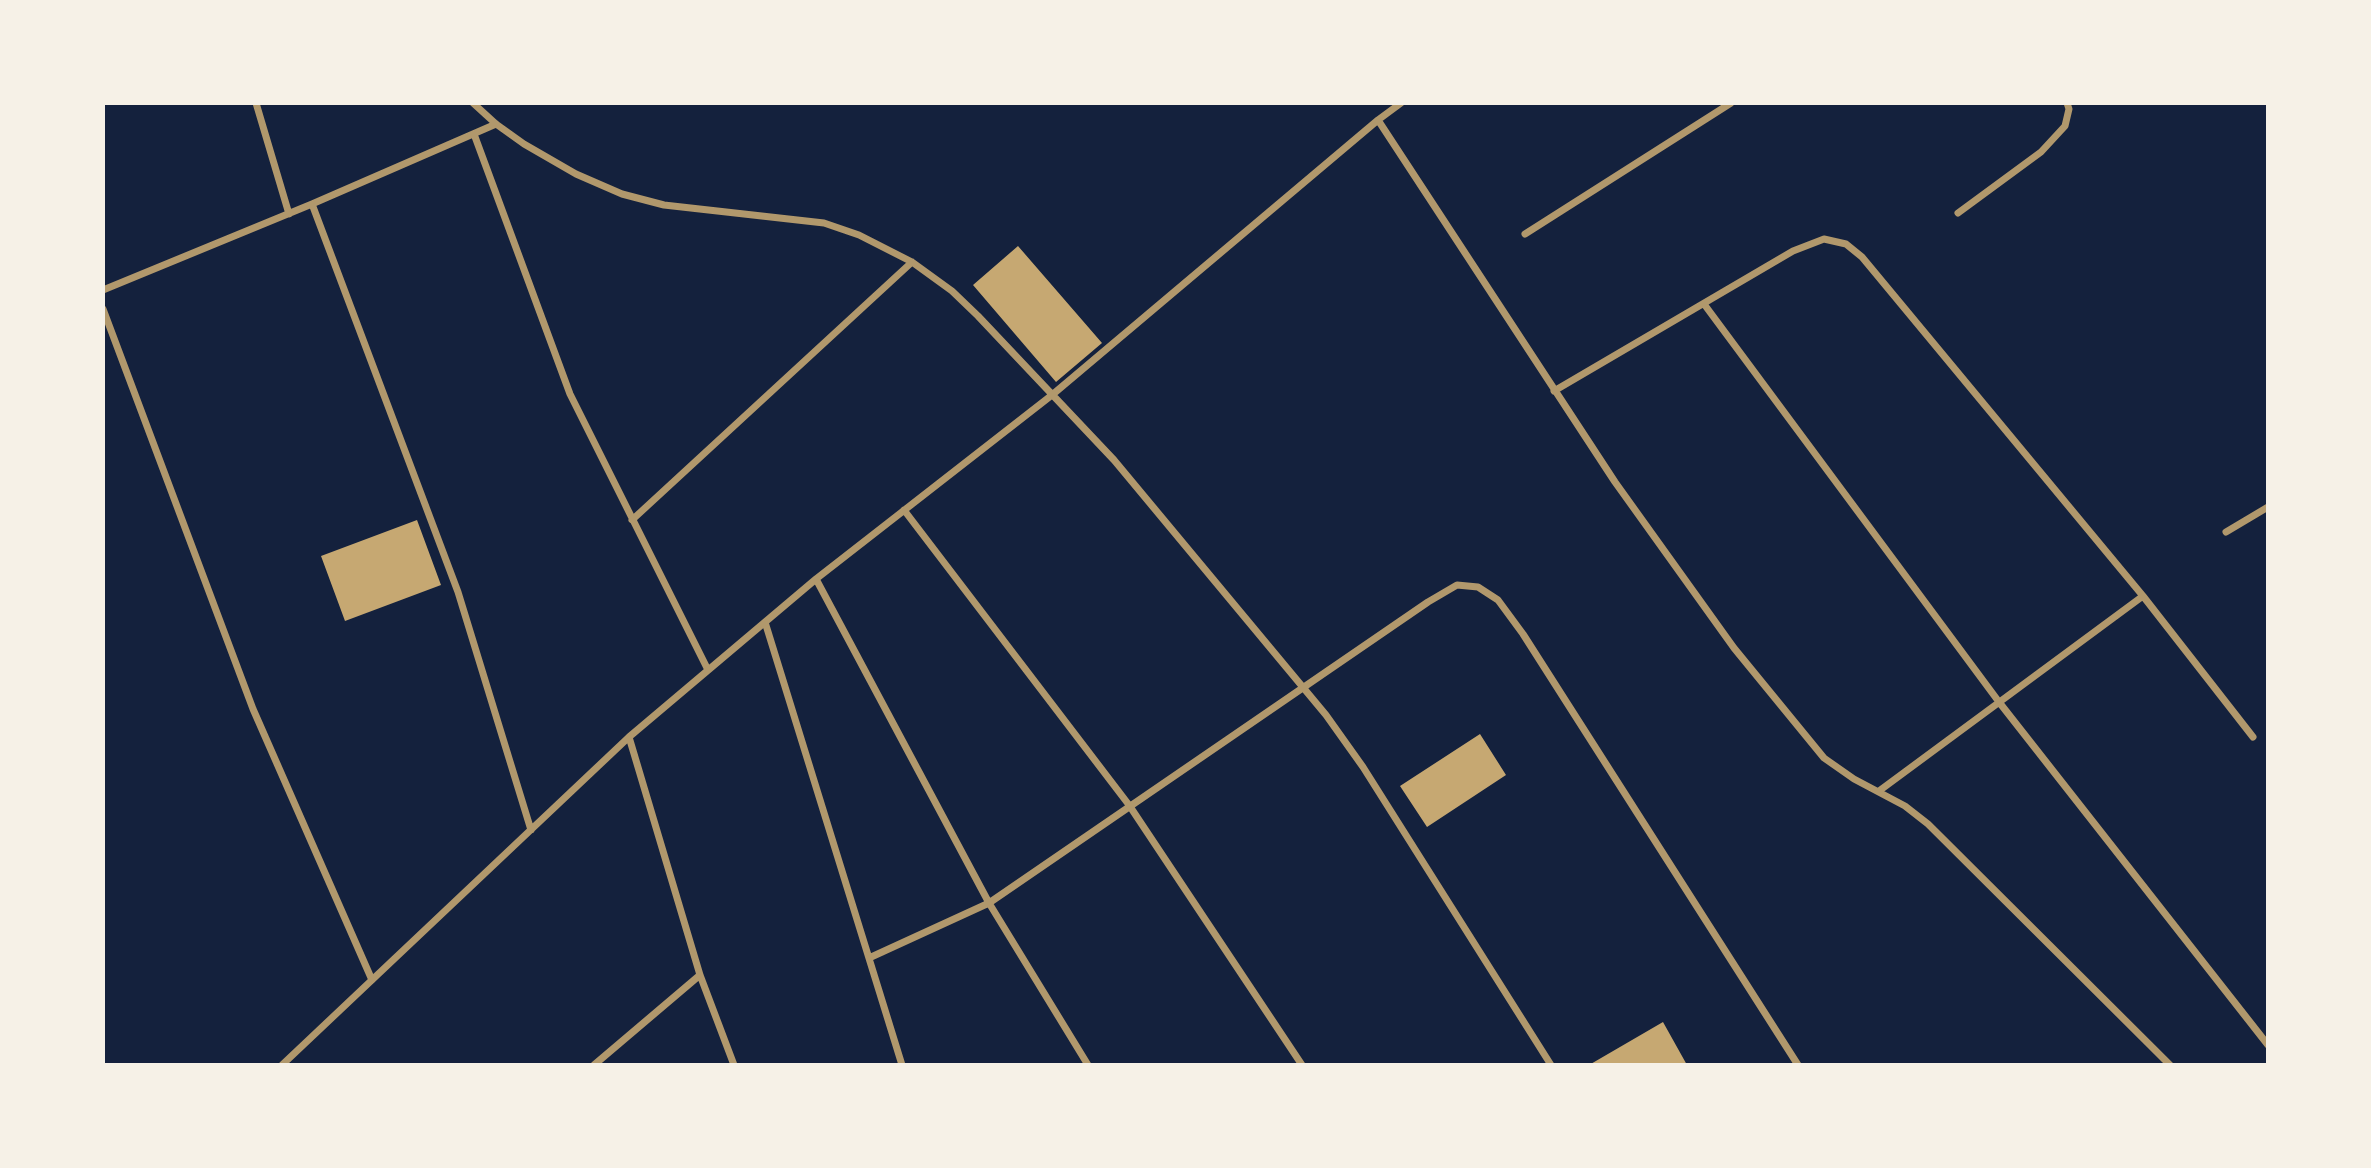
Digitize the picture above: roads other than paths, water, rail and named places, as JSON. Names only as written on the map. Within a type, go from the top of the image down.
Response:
[{"type":"street","points":[[256,103],[289,214]]},
{"type":"street","points":[[473,103],[524,144],[576,174],[622,194],[664,205],[824,223],[859,235],[912,262],[952,291],[1114,460],[1303,687],[1363,767],[1551,1065]]},
{"type":"street","points":[[282,1065],[629,737],[816,579],[1052,395],[1401,103]]},
{"type":"street","points":[[1525,234],[1731,103]]},
{"type":"street","points":[[1958,214],[2041,152],[2065,126],[2069,109],[2067,103]]},
{"type":"street","points":[[1378,120],[1615,482],[1734,648],[1824,758],[1854,779],[1905,806],[1928,824],[2170,1065]]},
{"type":"street","points":[[103,290],[289,214],[496,124]]},
{"type":"street","points":[[474,134],[570,394],[708,670]]},
{"type":"street","points":[[312,204],[458,592],[531,830]]},
{"type":"street","points":[[1554,391],[1803,247],[1824,239],[1846,244],[1862,257],[2143,596],[2253,737]]},
{"type":"street","points":[[632,520],[912,262]]},
{"type":"street","points":[[1704,304],[1999,702],[2268,1045]]},
{"type":"street","points":[[103,309],[253,709],[372,980]]},
{"type":"street","points":[[2226,532],[2268,507]]},
{"type":"street","points":[[904,510],[1129,805],[1302,1065]]},
{"type":"street","points":[[816,579],[989,902],[1088,1065]]},
{"type":"street","points":[[869,958],[989,902],[1427,602],[1457,585],[1478,587],[1498,600],[1523,634],[1798,1065]]},
{"type":"street","points":[[1879,791],[2143,596]]},
{"type":"street","points":[[765,622],[902,1065]]},
{"type":"street","points":[[629,737],[700,975],[734,1065]]},
{"type":"street","points":[[594,1065],[700,975]]}]
